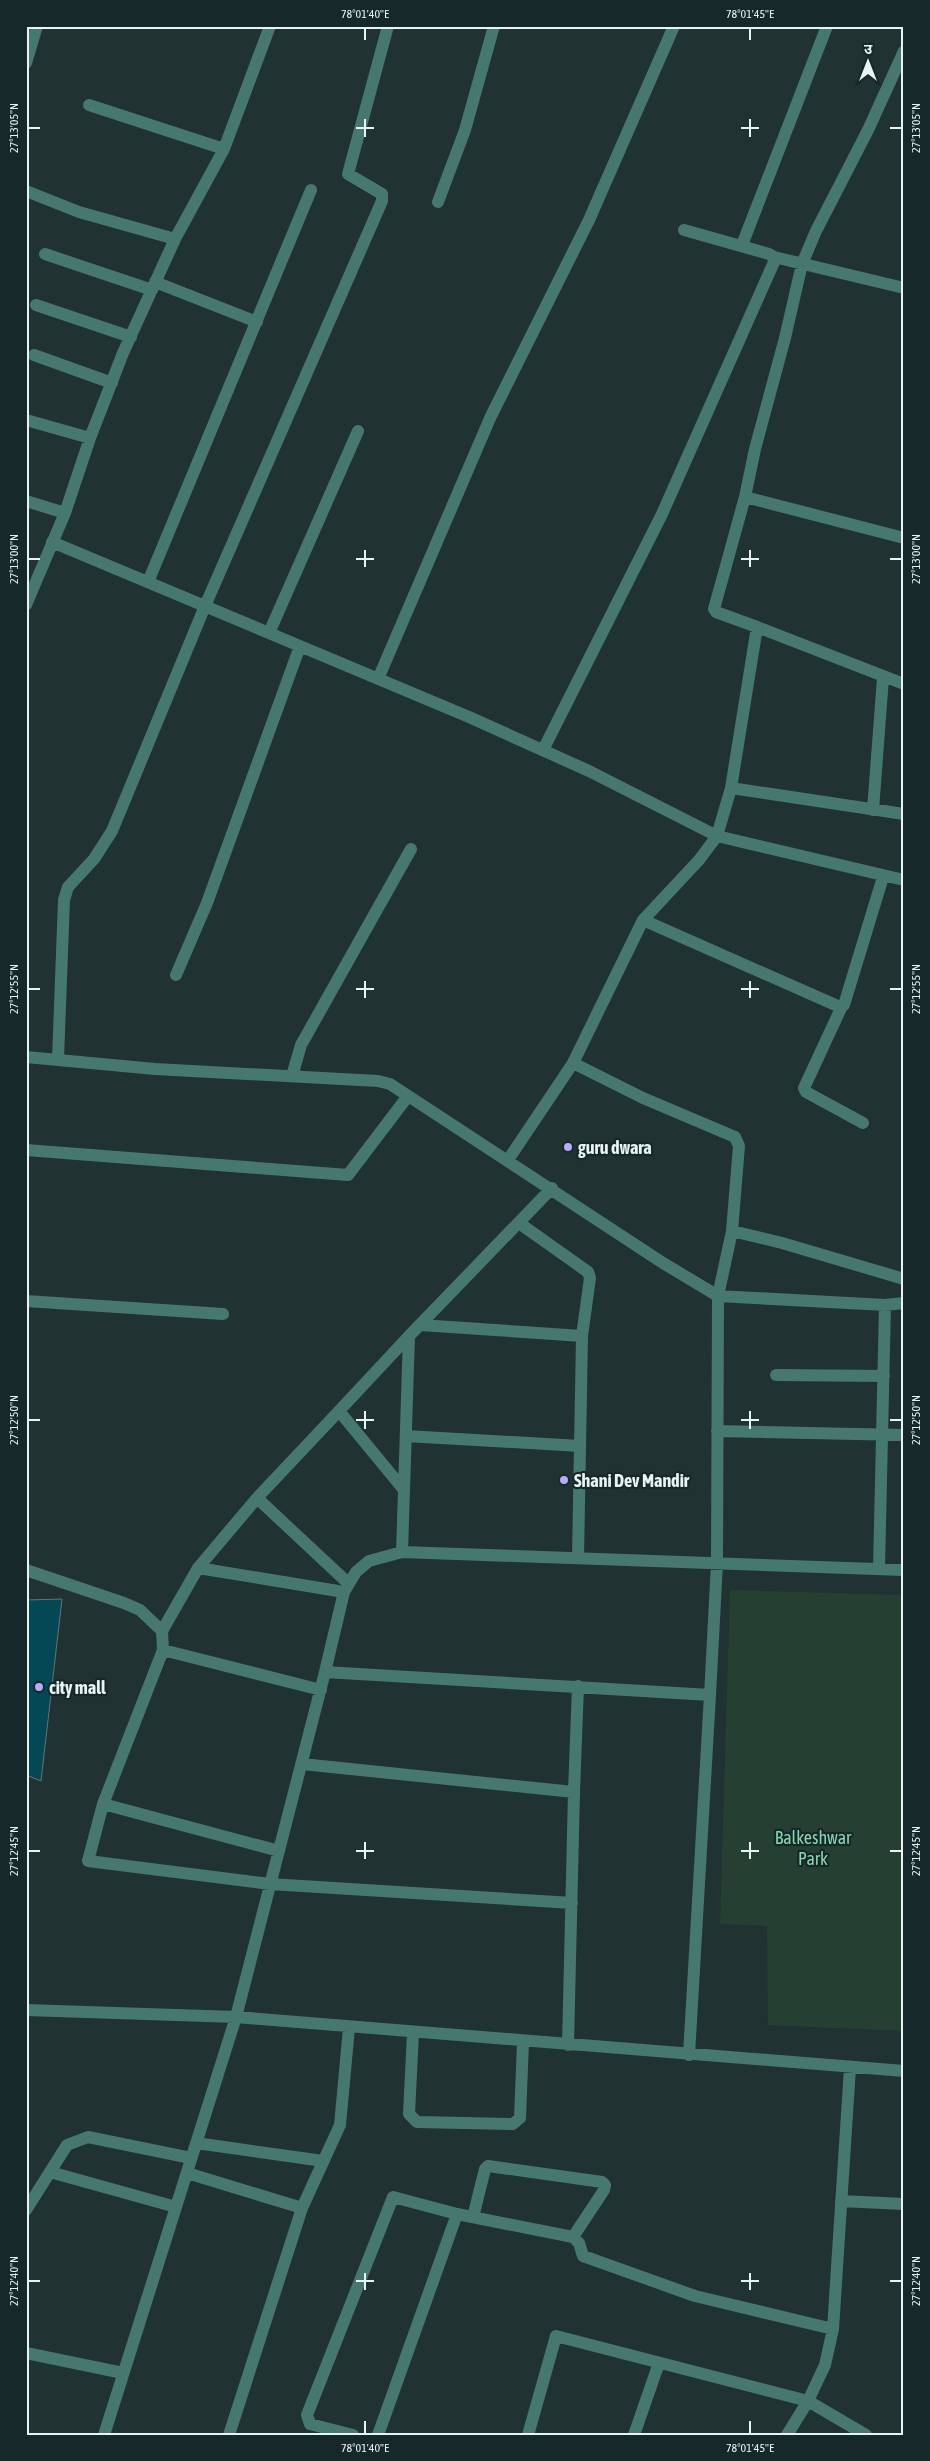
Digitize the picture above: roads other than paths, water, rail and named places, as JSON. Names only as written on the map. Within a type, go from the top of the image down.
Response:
[{"type":"street","points":[[26,63],[37,26]]},
{"type":"street","points":[[26,606],[64,513],[90,438],[130,337],[175,239],[224,149],[270,26]]},
{"type":"street","points":[[58,1059],[64,900],[68,887],[94,859],[112,831],[205,606],[382,201],[382,194],[377,190],[348,174],[388,26]]},
{"type":"street","points":[[438,202],[465,130],[494,26]]},
{"type":"street","points":[[378,678],[492,416],[589,220],[674,26]]},
{"type":"street","points":[[742,245],[827,26]]},
{"type":"street","points":[[904,52],[868,130],[816,231],[802,264],[785,338],[755,449],[745,497],[714,609],[716,612],[883,678],[904,684]]},
{"type":"street","points":[[89,106],[224,149]]},
{"type":"street","points":[[26,190],[79,212],[175,239]]},
{"type":"street","points":[[148,582],[311,190]]},
{"type":"street","points":[[684,230],[742,245],[774,257],[904,288]]},
{"type":"street","points":[[44,254],[154,286],[257,322]]},
{"type":"street","points":[[543,750],[662,514],[774,262],[774,257]]},
{"type":"street","points":[[36,306],[130,337]]},
{"type":"street","points":[[34,355],[112,383]]},
{"type":"street","points":[[26,420],[90,438]]},
{"type":"street","points":[[269,633],[358,431]]},
{"type":"street","points":[[745,497],[904,538]]},
{"type":"street","points":[[26,501],[64,513]]},
{"type":"street","points":[[52,542],[378,678],[543,750],[589,771],[716,836],[883,877],[904,880]]},
{"type":"street","points":[[508,1160],[573,1063],[643,920],[698,860],[716,836],[731,788],[757,627]]},
{"type":"street","points":[[176,975],[207,903],[300,646]]},
{"type":"street","points":[[873,810],[883,678]]},
{"type":"street","points":[[731,788],[904,814]]},
{"type":"street","points":[[292,1076],[301,1045],[411,849]]},
{"type":"street","points":[[863,1123],[806,1092],[804,1088],[842,1006],[883,877]]},
{"type":"street","points":[[643,920],[835,1006],[842,1006]]},
{"type":"street","points":[[26,1057],[156,1069],[378,1081],[390,1084],[552,1188],[663,1263],[718,1296],[884,1304],[904,1303]]},
{"type":"street","points":[[573,1063],[643,1098],[735,1137],[739,1146],[732,1231],[718,1296],[716,1562],[689,2055]]},
{"type":"street","points":[[26,1150],[348,1175],[408,1096]]},
{"type":"street","points":[[552,1188],[409,1336],[257,1498],[198,1568],[162,1631],[163,1650],[103,1804],[88,1862],[270,1884],[572,1903]]},
{"type":"street","points":[[519,1223],[588,1272],[590,1278],[582,1336],[578,1558]]},
{"type":"street","points":[[732,1231],[782,1243],[904,1279]]},
{"type":"street","points":[[26,1301],[223,1314]]},
{"type":"street","points":[[879,1569],[884,1304]]},
{"type":"street","points":[[420,1325],[582,1336]]},
{"type":"street","points":[[402,1552],[409,1336]]},
{"type":"street","points":[[776,1375],[884,1376]]},
{"type":"street","points":[[339,1411],[404,1490]]},
{"type":"street","points":[[717,1431],[904,1435]]},
{"type":"street","points":[[406,1436],[580,1446]]},
{"type":"street","points":[[257,1498],[346,1588]]},
{"type":"street","points":[[104,2435],[236,2017],[346,1588],[370,1561],[402,1552],[904,1570]]},
{"type":"street","points":[[198,1568],[346,1588]]},
{"type":"street","points":[[26,1570],[124,1602],[140,1610],[162,1631]]},
{"type":"street","points":[[163,1650],[321,1690]]},
{"type":"street","points":[[325,1672],[710,1695]]},
{"type":"street","points":[[568,2045],[578,1686]]},
{"type":"street","points":[[302,1764],[574,1792]]},
{"type":"street","points":[[103,1804],[279,1851]]},
{"type":"street","points":[[26,2010],[236,2017],[349,2028],[904,2071]]},
{"type":"street","points":[[229,2435],[302,2208],[340,2125],[349,2028]]},
{"type":"street","points":[[413,2033],[408,2114],[417,2122],[513,2124],[516,2122],[520,2118],[523,2042]]},
{"type":"street","points":[[787,2435],[808,2401],[825,2365],[833,2329],[850,2068]]},
{"type":"street","points":[[26,2210],[67,2145],[88,2137],[192,2158]]},
{"type":"street","points":[[196,2143],[323,2161]]},
{"type":"street","points":[[473,2217],[485,2169],[488,2166],[602,2182],[605,2185],[604,2190],[573,2237]]},
{"type":"street","points":[[50,2172],[176,2207]]},
{"type":"street","points":[[187,2173],[302,2208]]},
{"type":"street","points":[[353,2435],[310,2424],[307,2415],[393,2197],[456,2214],[573,2237],[579,2244],[584,2256],[695,2296],[833,2329]]},
{"type":"street","points":[[841,2201],[904,2204]]},
{"type":"street","points":[[378,2435],[456,2214]]},
{"type":"street","points":[[528,2435],[556,2336],[808,2401],[866,2435]]},
{"type":"street","points":[[26,2353],[123,2373]]},
{"type":"street","points":[[634,2435],[659,2362]]},
{"type":"place","name":"guru dwara","points":[[568,1147]]},
{"type":"place","name":"Shani Dev Mandir","points":[[564,1480]]},
{"type":"place","name":"city mall","points":[[39,1687]]},
{"type":"park label","name":"Balkeshwar Park","points":[[813,1847]]}]
